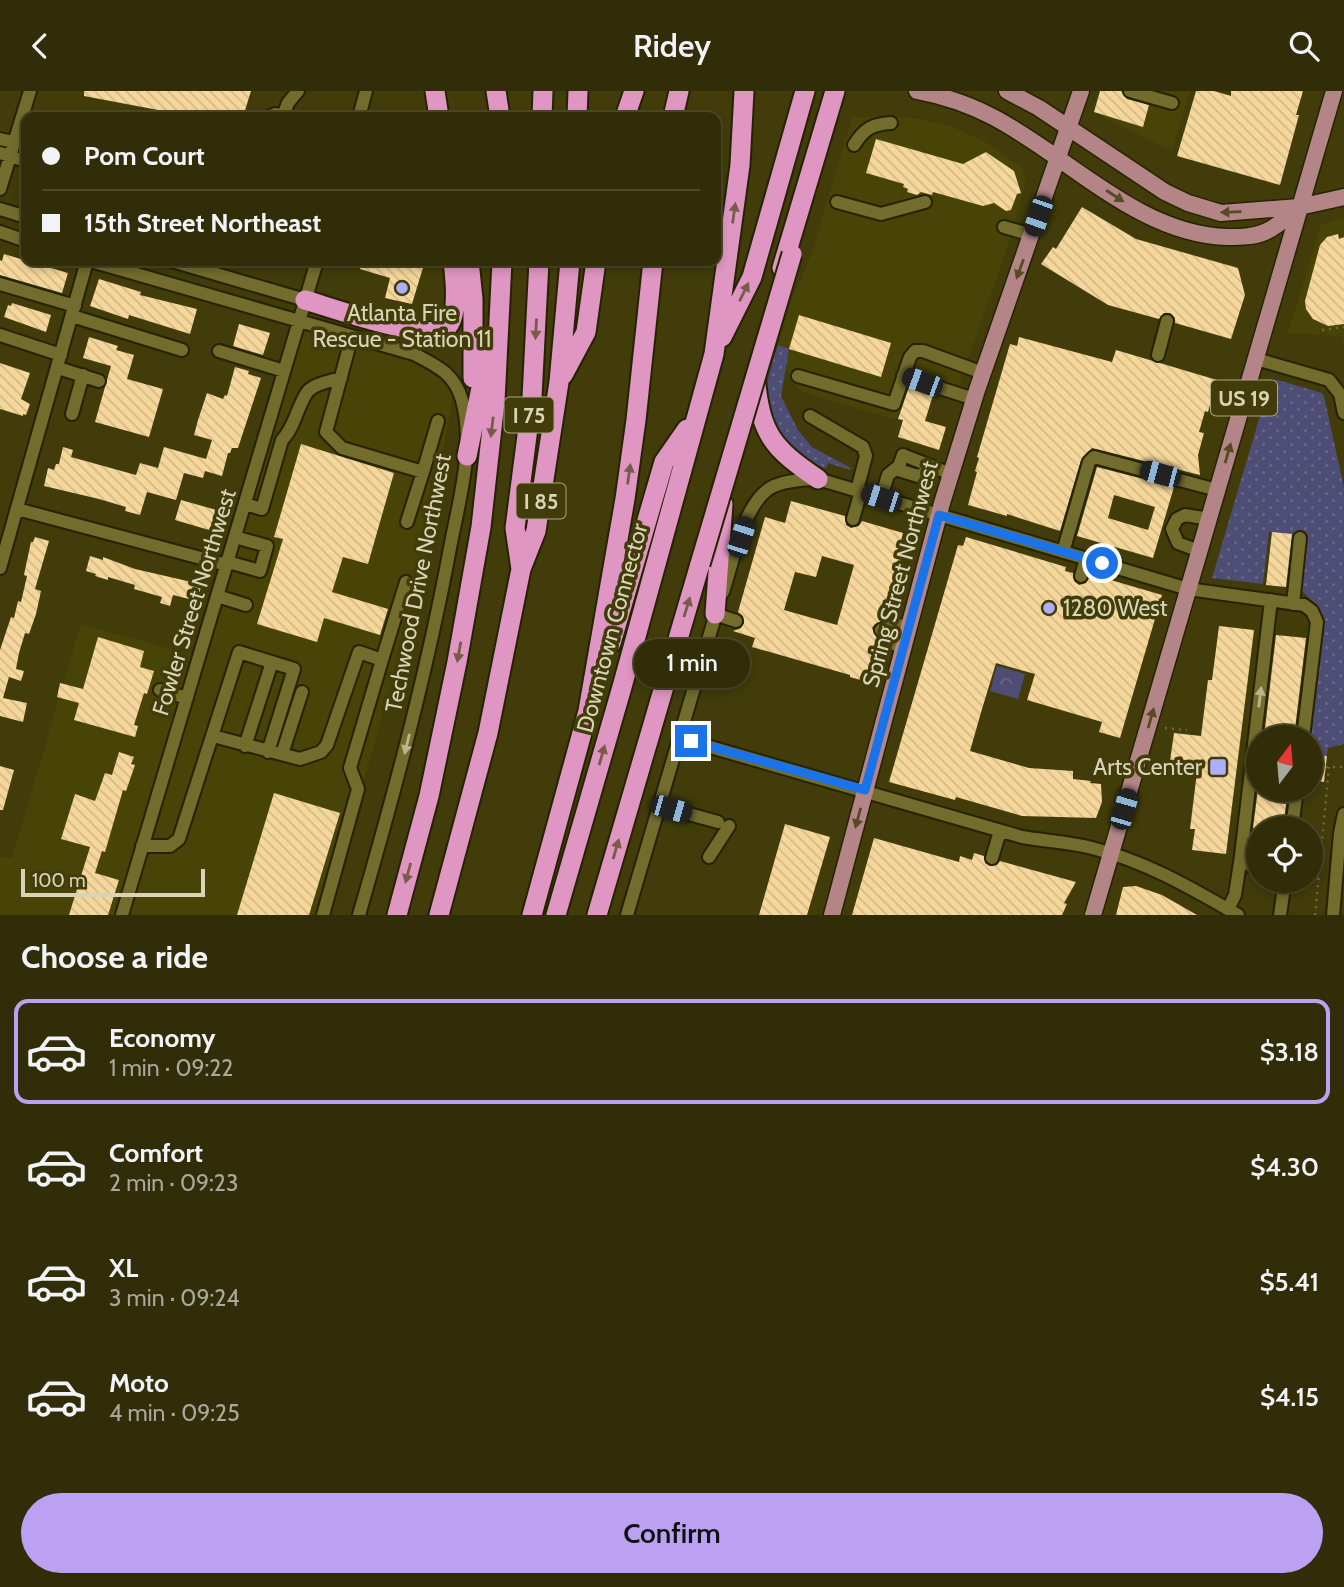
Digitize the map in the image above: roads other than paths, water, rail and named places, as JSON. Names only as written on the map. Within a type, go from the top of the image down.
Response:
[{"type":"highway","points":[[435,91],[438,112]]},
{"type":"highway","points":[[496,91],[499,112]]},
{"type":"highway","points":[[542,91],[542,112]]},
{"type":"highway","points":[[577,112],[578,91]]},
{"type":"highway","points":[[627,112],[634,91]]},
{"type":"highway","points":[[674,112],[679,91]]},
{"type":"highway","points":[[714,354],[740,165],[744,91]]},
{"type":"highway","points":[[714,354],[752,277],[805,91]]},
{"type":"highway","points":[[715,614],[731,448],[836,91]]},
{"type":"highway","points":[[597,915],[755,373],[834,117],[836,91]]},
{"type":"highway","points":[[305,300],[425,332],[439,331],[447,327],[452,318],[453,266]]},
{"type":"highway","points":[[467,456],[474,359],[470,266]]},
{"type":"highway","points":[[467,456],[491,336],[501,266]]},
{"type":"highway","points":[[397,915],[429,796],[481,527],[495,401],[502,266]]},
{"type":"highway","name":"I 75","points":[[439,915],[488,733],[521,569],[515,528],[532,397],[540,266]]},
{"type":"highway","name":"I 85","points":[[521,569],[536,531],[559,382],[570,266]]},
{"type":"highway","name":"I 75","points":[[559,382],[586,332],[595,266]]},
{"type":"highway","points":[[532,915],[588,711],[625,499],[652,266]]},
{"type":"highway","name":"Downtown Connector","points":[[556,915],[714,354]]},
{"type":"highway","points":[[753,366],[764,426],[772,441],[781,452],[818,479]]},
{"type":"highway","points":[[588,711],[601,681],[664,462],[695,417]]},
{"type":"main road","points":[[918,91],[957,100],[994,118],[1139,211],[1193,233],[1220,237],[1255,235],[1273,228],[1299,207]]},
{"type":"main road","points":[[1007,91],[1040,108],[1165,192],[1188,203],[1221,213],[1299,207],[1344,197]]},
{"type":"main road","name":"Spring Street Northwest","points":[[832,915],[951,474],[974,399],[1081,91]]},
{"type":"main road","name":"US 19","points":[[1093,915],[1334,91]]},
{"type":"street","points":[[23,112],[30,91]]},
{"type":"street","points":[[287,107],[298,91]]},
{"type":"street","points":[[360,112],[366,91]]},
{"type":"street","points":[[1130,91],[1172,103]]},
{"type":"street","points":[[0,189],[5,155],[14,142],[21,120]]},
{"type":"street","points":[[854,145],[862,132],[875,124],[891,124]]},
{"type":"street","points":[[0,139],[14,142]]},
{"type":"street","points":[[837,202],[881,214],[925,202]]},
{"type":"street","points":[[0,209],[21,215]]},
{"type":"street","points":[[1004,227],[1032,235]]},
{"type":"street","points":[[0,232],[21,239]]},
{"type":"street","points":[[0,568],[87,266]]},
{"type":"street","name":"Techwood Drive Northwest","points":[[106,266],[414,354],[443,369],[454,381],[462,399],[467,456],[444,582],[398,782],[359,915]]},
{"type":"street","points":[[189,266],[305,300]]},
{"type":"street","name":"Fowler Street Northwest","points":[[122,915],[187,698],[188,672],[217,596],[315,266]]},
{"type":"street","points":[[0,284],[182,349]]},
{"type":"street","points":[[363,317],[359,338],[341,378],[326,432],[342,448],[423,472]]},
{"type":"street","points":[[1158,355],[1167,321]]},
{"type":"street","points":[[0,335],[61,355]]},
{"type":"street","points":[[219,351],[284,371]]},
{"type":"street","points":[[798,376],[894,404],[910,357],[915,351],[923,351],[983,373]]},
{"type":"street","points":[[1256,359],[1329,380],[1340,394],[1344,413]]},
{"type":"street","points":[[58,368],[99,381]]},
{"type":"street","points":[[72,414],[83,375]]},
{"type":"street","points":[[903,376],[974,399]]},
{"type":"street","points":[[245,504],[262,509],[282,440],[290,432],[309,391],[323,383],[341,378]]},
{"type":"street","points":[[810,416],[863,447],[866,456],[853,519]]},
{"type":"street","points":[[407,522],[438,421]]},
{"type":"street","points":[[881,498],[888,475],[899,466],[903,455],[951,474]]},
{"type":"street","points":[[1063,552],[1089,462],[1094,457],[1217,490]]},
{"type":"street","points":[[627,915],[715,614],[748,515],[756,500],[775,486],[818,479],[1188,589],[1271,600],[1308,608],[1317,622],[1304,725]]},
{"type":"street","points":[[17,509],[260,571],[267,546],[235,537]]},
{"type":"street","points":[[1199,551],[1178,543],[1172,529],[1177,519],[1185,515],[1209,519]]},
{"type":"street","points":[[1293,604],[1300,538]]},
{"type":"street","points":[[1081,576],[1086,559]]},
{"type":"street","points":[[323,915],[358,789],[350,768],[406,582]]},
{"type":"street","points":[[217,596],[246,605]]},
{"type":"street","points":[[680,738],[1022,838],[1078,845],[1111,854],[1166,874],[1233,912],[1271,600]]},
{"type":"street","points":[[715,614],[736,621]]},
{"type":"street","points":[[903,649],[891,642],[881,630],[895,625],[909,626]]},
{"type":"street","points":[[142,846],[170,846],[180,839],[239,652],[294,669],[268,752]]},
{"type":"street","points":[[213,736],[300,759],[321,752],[327,745],[359,652],[382,660]]},
{"type":"street","points":[[245,746],[272,662]]},
{"type":"street","points":[[160,690],[187,698]]},
{"type":"street","points":[[282,754],[302,692]]},
{"type":"street","points":[[660,806],[723,824],[709,857]]},
{"type":"street","points":[[1333,915],[1344,814]]},
{"type":"street","points":[[992,858],[1000,831]]},
{"type":"street","points":[[1241,856],[1246,863]]},
{"type":"street","points":[[1280,915],[1283,893]]},
{"type":"place","name":"Atlanta Fire Rescue - Station 11","points":[[402,288]]},
{"type":"place","name":"1280 West","points":[[1049,608]]},
{"type":"place","name":"Arts Center","points":[[1218,767]]}]
